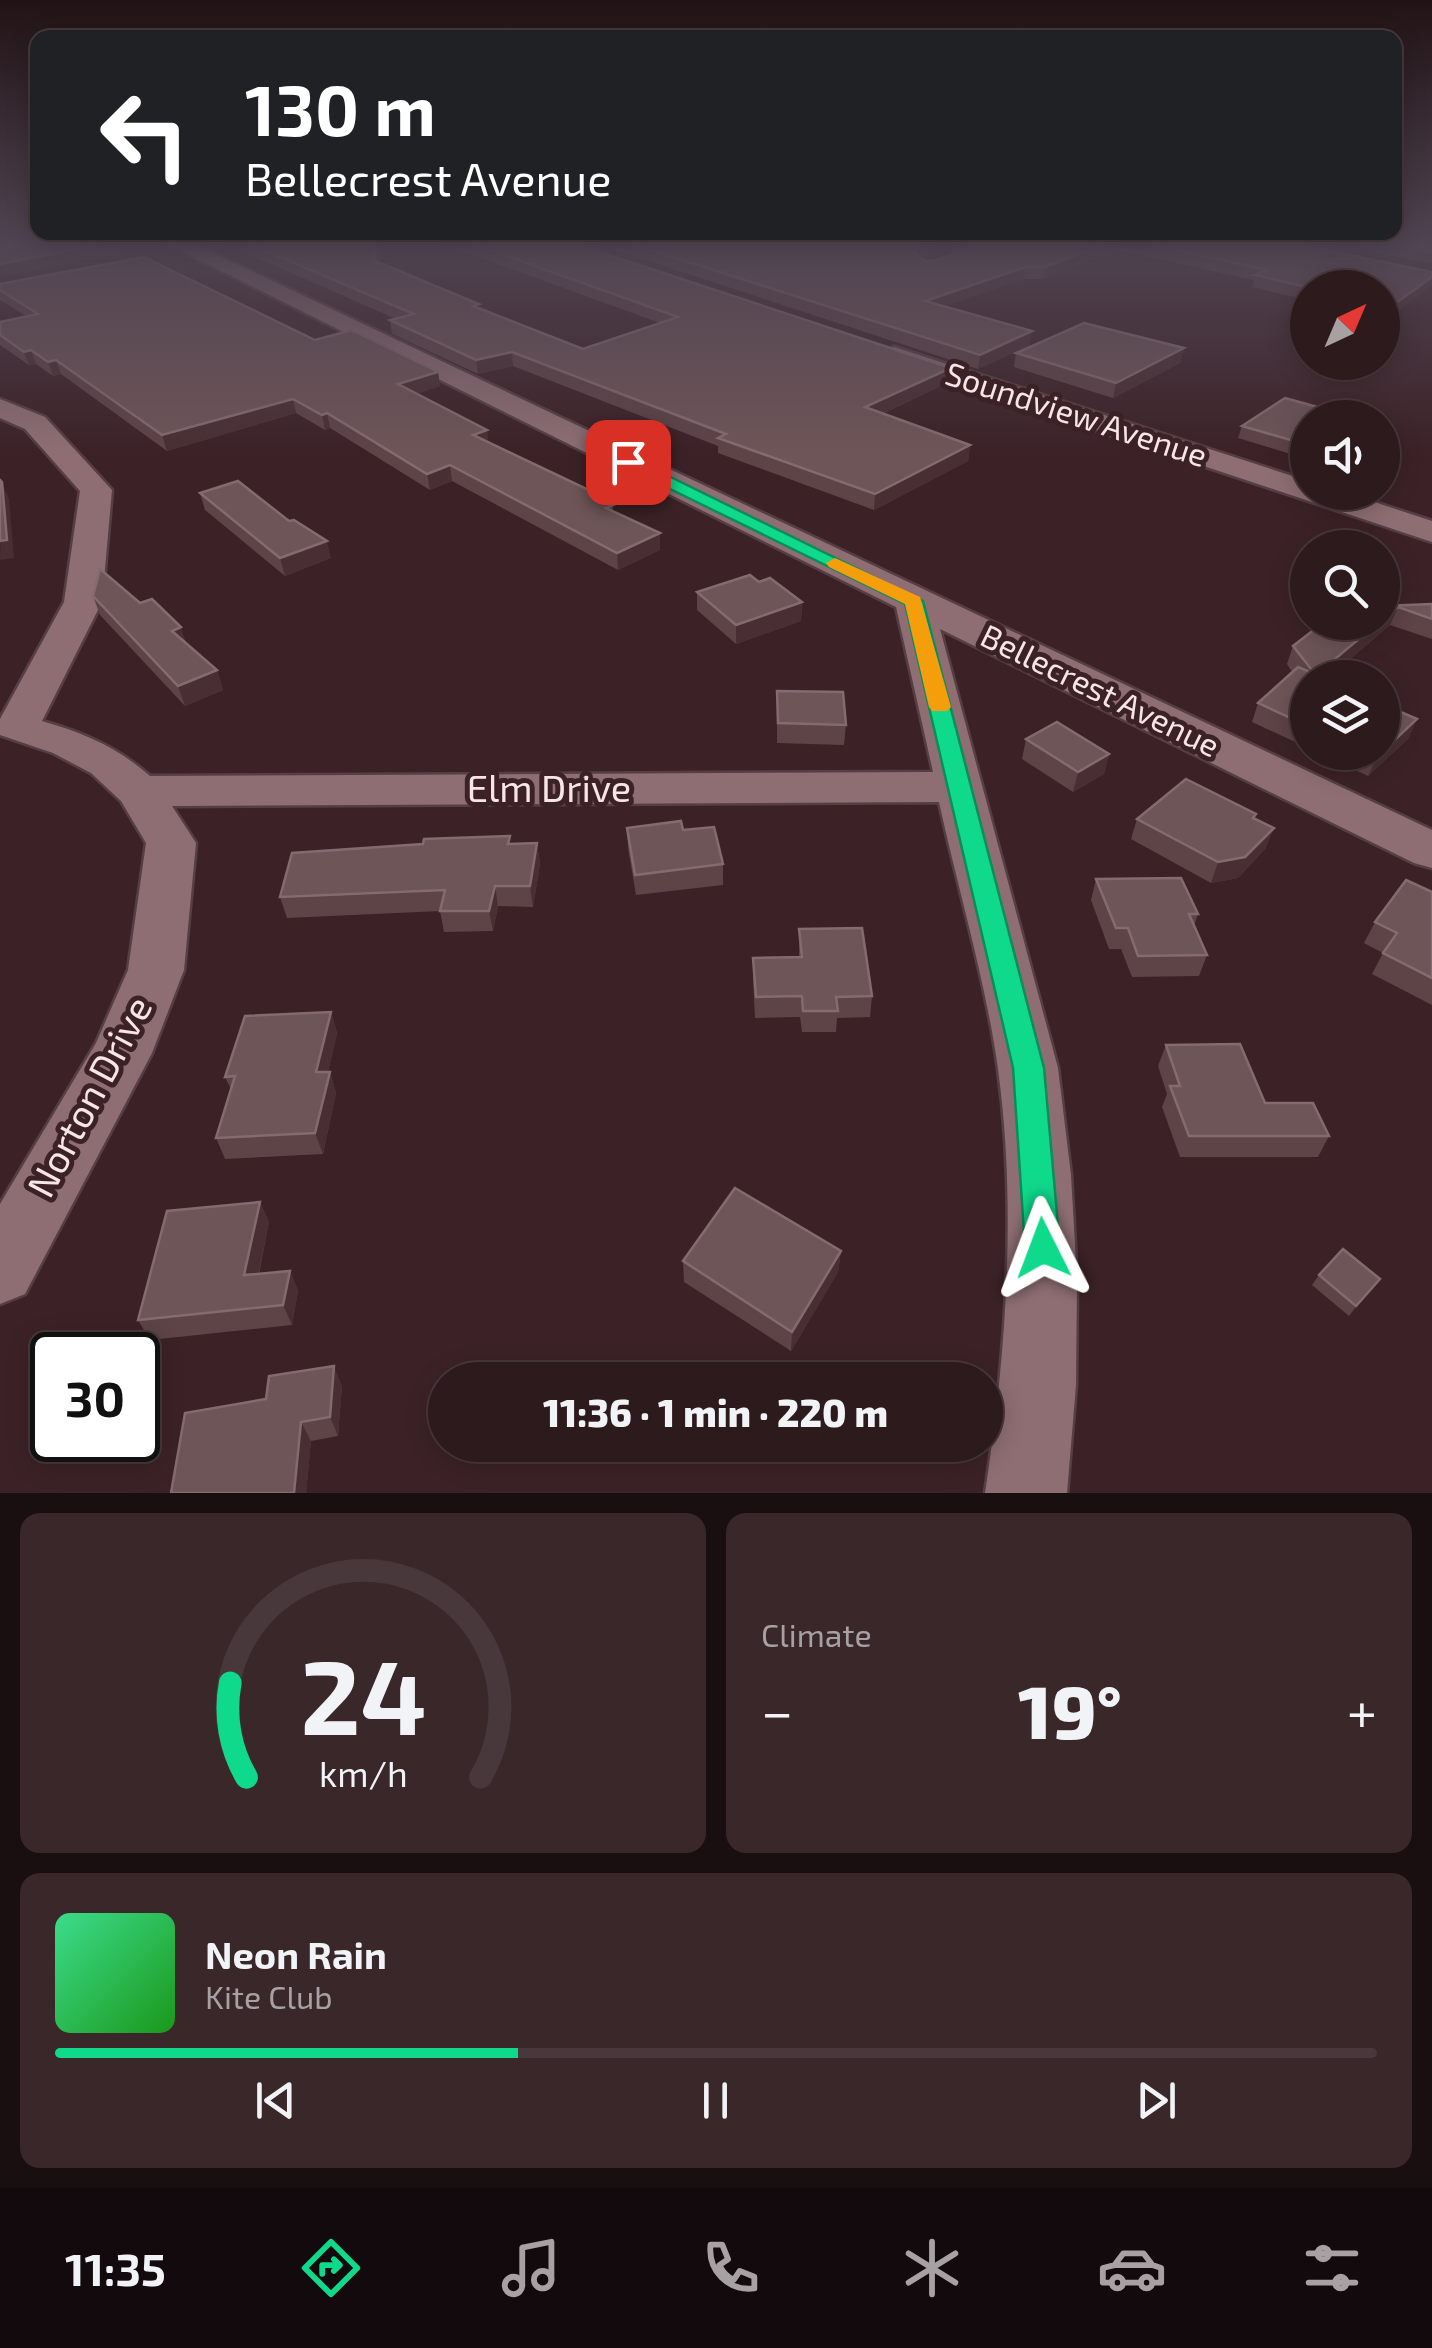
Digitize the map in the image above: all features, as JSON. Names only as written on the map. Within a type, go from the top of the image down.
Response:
[{"type":"street","name":"Bellecrest Avenue","points":[[304,313],[1432,851]]},
{"type":"street","name":"Soundview Avenue","points":[[864,345],[1290,486]]},
{"type":"street","name":"Norton Drive","points":[[0,408],[35,423],[96,490],[83,602],[8,728],[68,743],[107,763],[139,791],[171,843],[156,970],[122,1053],[0,1270]]},
{"type":"street","name":"Soundview Avenue","points":[[1364,510],[1432,532]]},
{"type":"street","points":[[914,601],[1028,1068],[1038,1146],[1044,1282],[1026,1493]]},
{"type":"street","name":"Elm Drive","points":[[139,791],[960,787]]},
{"type":"building","points":[[259,313],[315,340],[352,330],[438,372],[398,384],[487,430],[473,435],[610,500],[606,502],[613,505],[606,508],[660,533],[617,553],[450,465],[427,474],[327,413],[322,415],[293,399],[162,435],[56,360],[48,362],[31,350],[24,352],[0,335],[0,322],[38,314]]},
{"type":"building","points":[[411,313],[490,313],[583,349],[678,317],[666,313],[784,313],[951,368],[865,407],[970,445],[875,494],[718,438],[726,434],[512,352],[476,360],[390,320],[414,314]]},
{"type":"building","points":[[847,313],[967,313],[1032,331],[980,355]]},
{"type":"building","points":[[1084,323],[1184,348],[1116,383],[1016,353]]},
{"type":"building","points":[[1285,398],[1292,400],[1290,440],[1242,426]]},
{"type":"building","points":[[0,480],[7,540],[0,541]]},
{"type":"building","points":[[238,481],[289,521],[294,520],[327,541],[280,558],[200,493]]},
{"type":"building","points":[[100,569],[140,603],[152,599],[181,627],[172,631],[217,670],[178,686],[93,596]]},
{"type":"building","points":[[750,575],[759,582],[770,578],[802,602],[736,625],[697,592]]},
{"type":"building","points":[[1432,604],[1432,619],[1400,608]]},
{"type":"building","points":[[1301,640],[1358,640],[1334,660],[1304,660],[1293,646]]},
{"type":"building","points":[[1290,674],[1290,718],[1258,703]]},
{"type":"building","points":[[777,691],[843,692],[846,725],[778,723]]},
{"type":"building","points":[[1400,712],[1417,719],[1400,735]]},
{"type":"building","points":[[1057,722],[1109,754],[1078,772],[1026,739]]},
{"type":"building","points":[[1186,779],[1256,814],[1253,818],[1274,828],[1245,857],[1218,862],[1137,819]]},
{"type":"building","points":[[681,821],[683,830],[714,827],[723,864],[635,875],[627,828]]},
{"type":"building","points":[[510,836],[508,844],[537,843],[530,886],[495,886],[489,911],[440,911],[445,890],[280,897],[292,853],[423,844],[424,839]]},
{"type":"building","points":[[1181,878],[1198,914],[1189,914],[1207,955],[1138,956],[1128,928],[1116,928],[1096,879]]},
{"type":"building","points":[[1406,880],[1432,892],[1432,978],[1383,953],[1397,933],[1375,922]]},
{"type":"building","points":[[862,928],[872,996],[836,997],[838,1011],[803,1011],[802,996],[756,997],[753,958],[802,957],[799,929]]},
{"type":"building","points":[[331,1012],[316,1072],[330,1072],[315,1133],[216,1138],[235,1076],[225,1077],[245,1016]]},
{"type":"building","points":[[1240,1044],[1265,1103],[1313,1103],[1329,1136],[1189,1136],[1170,1086],[1180,1086],[1166,1045]]},
{"type":"building","points":[[735,1188],[841,1251],[792,1332],[683,1261]]},
{"type":"building","points":[[260,1202],[244,1275],[290,1271],[283,1305],[138,1320],[167,1211]]},
{"type":"building","points":[[1343,1249],[1380,1279],[1356,1306],[1319,1275]]},
{"type":"building","points":[[334,1366],[330,1417],[301,1422],[294,1493],[171,1493],[185,1413],[266,1399],[269,1376]]},
{"type":"slow traffic","points":[[835,563],[914,601],[940,707]]},
{"type":"route","points":[[628,462],[914,601],[1028,1068],[1038,1146],[1043,1248]]}]
